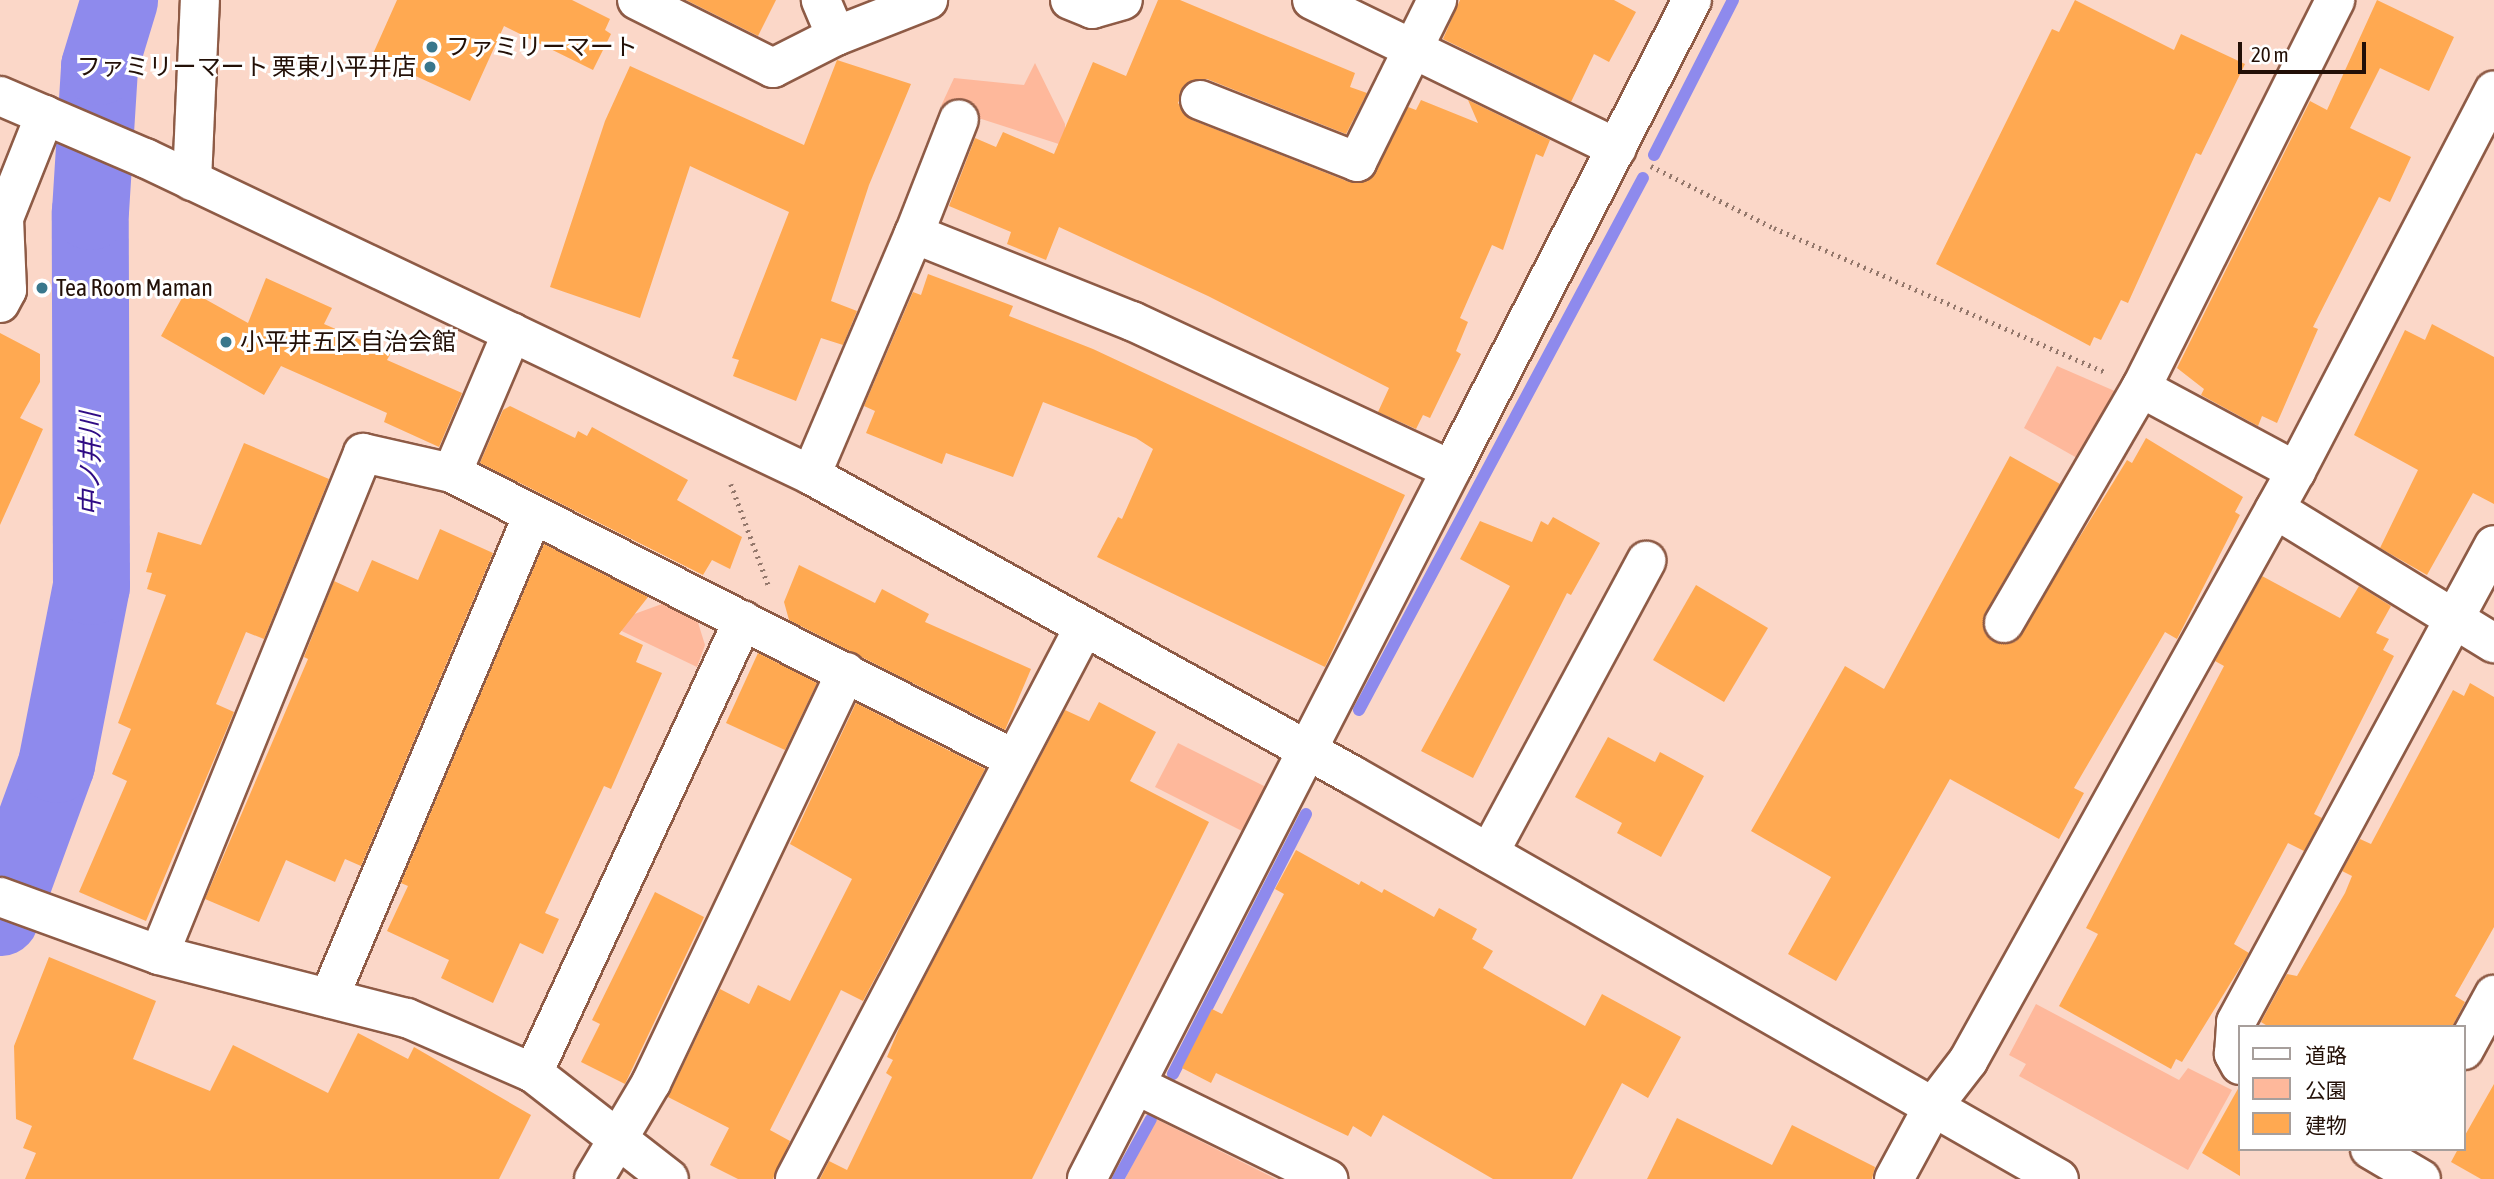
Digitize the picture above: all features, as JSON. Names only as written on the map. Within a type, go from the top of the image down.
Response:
[{"type":"street","points":[[192,181],[200,0]]},
{"type":"street","points":[[637,0],[774,68],[836,36],[928,0]]},
{"type":"street","points":[[821,0],[836,36]]},
{"type":"street","points":[[1070,0],[1092,9],[1123,0]]},
{"type":"street","points":[[1312,0],[1617,148]]},
{"type":"street","points":[[1200,100],[1357,162],[1437,0]]},
{"type":"street","points":[[1087,1179],[1138,1086],[1692,0]]},
{"type":"street","points":[[2004,623],[2141,388],[2335,0]]},
{"type":"street","points":[[1894,1179],[1934,1105],[1968,1061],[2296,471],[2494,90]]},
{"type":"street","points":[[0,96],[145,158],[811,475],[1083,629],[1308,750],[1934,1105],[2059,1179]]},
{"type":"street","points":[[0,303],[7,290],[4,218],[50,117]]},
{"type":"street","points":[[811,475],[914,234],[959,119]]},
{"type":"street","points":[[914,234],[1132,321],[1451,470]]},
{"type":"street","points":[[452,473],[512,332]]},
{"type":"street","points":[[2141,388],[2296,471]]},
{"type":"street","points":[[159,955],[363,453],[452,473],[532,517],[757,627],[1014,759]]},
{"type":"street","points":[[2275,509],[2494,643]]},
{"type":"street","points":[[328,998],[532,517]]},
{"type":"street","points":[[2238,1061],[2234,1054],[2236,1022],[2494,545]]},
{"type":"street","points":[[1489,853],[1646,561]]},
{"type":"street","points":[[533,1073],[757,627]]},
{"type":"street","points":[[795,1179],[1083,629]]},
{"type":"street","points":[[594,1179],[614,1141],[651,1083],[846,672]]},
{"type":"street","points":[[0,897],[159,955],[407,1018],[533,1073],[614,1141],[669,1179]]},
{"type":"street","points":[[2466,1046],[2494,995]]},
{"type":"street","points":[[1138,1086],[1328,1179]]},
{"type":"path","points":[[1617,148],[1773,228],[2141,388]]},
{"type":"path","points":[[730,480],[755,561],[779,605],[757,627]]},
{"type":"green space","points":[[1035,63],[1065,124],[1065,146],[941,106],[954,78],[1024,85]]},
{"type":"green space","points":[[2057,366],[2117,392],[2077,458],[2024,428]]},
{"type":"green space","points":[[670,601],[695,613],[705,645],[697,667],[607,624]]},
{"type":"green space","points":[[1178,743],[1268,788],[1244,832],[1155,787]]},
{"type":"green space","points":[[2036,1004],[2179,1080],[2188,1068],[2232,1090],[2188,1170],[2019,1076],[2026,1064],[2009,1055]]},
{"type":"green space","points":[[1156,1119],[1276,1179],[1125,1179]]},
{"type":"building","points":[[397,0],[572,0],[610,19],[605,30],[611,34],[593,70],[504,26],[470,101],[372,56]]},
{"type":"building","points":[[686,0],[776,0],[758,36]]},
{"type":"building","points":[[1158,0],[1180,0],[1355,73],[1350,87],[1367,93],[1346,134],[1207,79],[1187,83],[1178,103],[1192,120],[1349,182],[1370,179],[1408,107],[1416,110],[1421,100],[1478,123],[1468,100],[1550,140],[1543,157],[1536,154],[1503,250],[1492,245],[1460,318],[1468,322],[1456,351],[1461,354],[1430,418],[1423,415],[1416,429],[1378,412],[1389,388],[1208,296],[1059,227],[1046,260],[1007,244],[1011,232],[949,206],[975,138],[996,147],[1003,132],[1054,154],[1093,62],[1126,76]]},
{"type":"building","points":[[1460,0],[1614,0],[1636,12],[1609,62],[1594,54],[1571,102],[1443,39]]},
{"type":"building","points":[[2075,0],[2174,50],[2181,34],[2245,64],[2201,155],[2196,153],[2128,303],[2121,300],[2101,340],[2094,337],[2090,346],[1936,264],[2052,29],[2059,32]]},
{"type":"building","points":[[2377,0],[2454,37],[2429,91],[2380,68],[2350,128],[2411,157],[2390,202],[2379,197],[2313,327],[2318,329],[2277,423],[2262,416],[2258,426],[2201,395],[2204,389],[2177,368],[2310,101],[2327,110]]},
{"type":"building","points":[[837,60],[911,84],[869,185],[831,301],[857,311],[843,345],[821,338],[796,401],[733,376],[739,360],[732,358],[789,212],[690,166],[640,318],[550,287],[605,121],[630,66],[804,145]]},
{"type":"building","points":[[928,274],[1013,306],[1009,316],[1093,349],[1405,495],[1325,667],[1097,557],[1118,517],[1122,519],[1153,449],[1136,438],[1043,402],[1013,477],[946,453],[942,464],[866,433],[875,411],[864,406],[913,292],[921,295]]},
{"type":"building","points":[[266,278],[332,308],[324,324],[391,353],[387,360],[462,393],[439,447],[384,422],[387,413],[281,366],[264,395],[161,336],[187,289],[248,323]]},
{"type":"building","points":[[2432,324],[2494,357],[2494,504],[2473,493],[2427,575],[2380,548],[2418,470],[2354,435],[2405,330],[2425,340]]},
{"type":"building","points":[[0,333],[40,354],[40,382],[20,418],[43,429],[0,525]]},
{"type":"building","points":[[510,406],[575,438],[578,431],[587,436],[592,427],[688,480],[677,500],[742,537],[730,569],[712,560],[703,575],[480,463],[503,410]]},
{"type":"building","points":[[2146,438],[2243,497],[2235,512],[2240,515],[2177,639],[2165,632],[2074,788],[2084,793],[2059,839],[1950,779],[1836,981],[1788,954],[1831,877],[1751,831],[1845,666],[1884,689],[2010,456],[2060,484],[1985,613],[1985,633],[1992,641],[2015,642],[2127,460],[2132,463]]},
{"type":"building","points":[[244,443],[329,479],[264,639],[246,632],[216,704],[234,712],[146,921],[79,892],[127,781],[112,774],[131,729],[118,723],[166,595],[147,589],[152,573],[146,572],[158,532],[201,545]]},
{"type":"building","points":[[1553,517],[1600,543],[1571,595],[1567,593],[1473,778],[1421,751],[1510,586],[1460,559],[1480,521],[1532,542],[1541,521],[1548,525]]},
{"type":"building","points":[[440,529],[493,553],[361,866],[345,859],[335,882],[286,860],[259,922],[205,899],[308,659],[304,657],[334,581],[358,592],[372,560],[418,580]]},
{"type":"building","points":[[544,544],[648,597],[619,634],[643,645],[636,662],[662,673],[611,789],[604,786],[545,913],[559,919],[543,954],[520,943],[493,1003],[441,978],[449,960],[387,931],[408,886],[401,883]]},
{"type":"building","points":[[799,565],[875,603],[882,589],[929,614],[925,622],[1031,669],[1005,730],[789,620],[784,602]]},
{"type":"building","points":[[2262,576],[2340,618],[2359,586],[2391,606],[2376,633],[2389,639],[2383,650],[2394,656],[2314,814],[2322,818],[2304,851],[2288,843],[2234,944],[2249,953],[2182,1062],[2176,1059],[2171,1069],[2059,1006],[2098,934],[2086,928],[2224,666],[2215,661]]},
{"type":"building","points":[[1696,585],[1768,628],[1724,702],[1653,660]]},
{"type":"building","points":[[758,653],[817,683],[785,750],[726,723]]},
{"type":"building","points":[[2470,683],[2494,697],[2494,927],[2455,996],[2465,1002],[2453,1025],[2266,1025],[2261,1022],[2287,974],[2297,976],[2345,893],[2352,876],[2342,871],[2360,839],[2371,844],[2453,690],[2464,696]]},
{"type":"building","points":[[1099,702],[1156,732],[1130,781],[1209,822],[1032,1179],[820,1179],[829,1161],[847,1170],[892,1077],[886,1073],[893,1060],[887,1057],[902,1021],[1065,710],[1089,721]]},
{"type":"building","points":[[856,703],[985,769],[863,1001],[841,990],[770,1130],[790,1141],[773,1179],[738,1179],[710,1165],[729,1128],[668,1097],[720,989],[749,1004],[758,985],[790,1001],[852,879],[790,844]]},
{"type":"building","points":[[1608,737],[1655,762],[1660,752],[1704,776],[1661,857],[1617,833],[1622,823],[1575,797]]},
{"type":"building","points":[[1296,850],[1359,885],[1361,881],[1382,893],[1384,889],[1434,917],[1439,908],[1477,929],[1472,939],[1493,951],[1483,968],[1585,1026],[1602,994],[1681,1037],[1648,1098],[1622,1083],[1572,1179],[1493,1179],[1383,1115],[1371,1137],[1353,1126],[1348,1136],[1216,1073],[1211,1083],[1182,1068],[1212,1009],[1222,1014],[1284,894],[1275,889]]},
{"type":"building","points":[[655,892],[704,917],[625,1084],[581,1062],[600,1024],[592,1020]]},
{"type":"building","points":[[49,957],[156,1001],[133,1059],[210,1091],[233,1045],[328,1093],[358,1033],[408,1059],[414,1047],[531,1115],[499,1179],[25,1179],[36,1153],[23,1148],[32,1126],[16,1119],[14,1046]]},
{"type":"building","points":[[2494,1084],[2494,1179],[2481,1179],[2451,1162],[2457,1151],[2466,1151],[2466,1133]]},
{"type":"building","points":[[2238,1089],[2240,1176],[2202,1153]]},
{"type":"building","points":[[1677,1118],[1772,1165],[1792,1125],[1875,1167],[1872,1179],[1647,1179]]},
{"type":"waterway","name":"中ノ井川","points":[[0,917],[56,764],[91,586],[90,211],[99,66],[119,0]]},
{"type":"waterway","points":[[1654,155],[1733,0]]},
{"type":"waterway","points":[[1359,710],[1643,178]]},
{"type":"waterway","points":[[1173,1074],[1306,814]]},
{"type":"waterway","points":[[1118,1179],[1151,1119]]},
{"type":"place","name":"ファミリーマート","points":[[432,47]]},
{"type":"place","name":"ファミリーマート 栗東小平井店","points":[[430,67]]},
{"type":"place","name":"Tea Room Maman","points":[[42,288]]},
{"type":"place","name":"小平井五区自治会館","points":[[226,342]]}]
